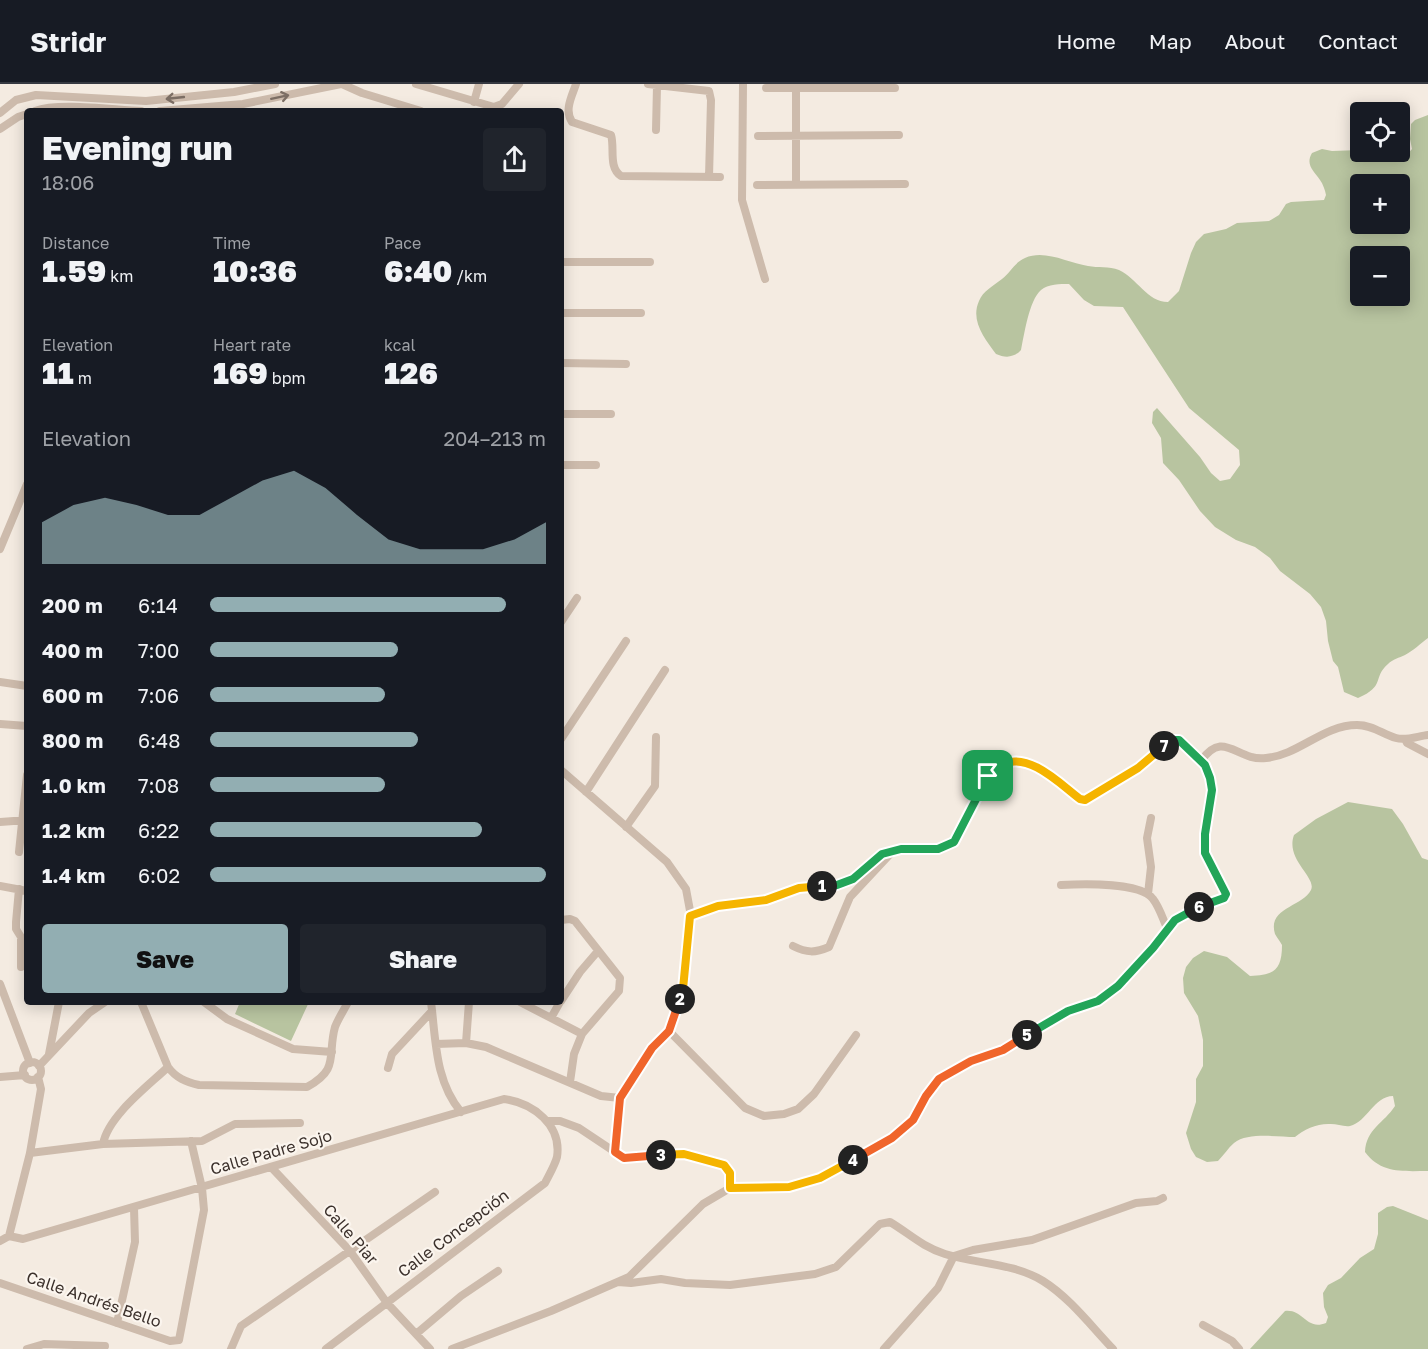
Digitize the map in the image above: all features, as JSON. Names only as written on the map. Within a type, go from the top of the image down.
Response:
[{"type":"street","points":[[0,113],[16,100],[36,95],[146,101],[234,92],[275,84]]},
{"type":"street","points":[[196,108],[243,104],[342,84],[362,93],[411,108]]},
{"type":"street","points":[[416,84],[485,106],[499,106],[519,84]]},
{"type":"street","points":[[474,102],[479,84]]},
{"type":"street","points":[[576,84],[568,109],[569,117],[572,122],[611,135],[613,165],[616,173],[627,176],[720,177]]},
{"type":"street","points":[[743,84],[742,200],[765,279]]},
{"type":"street","points":[[656,130],[653,85],[706,90],[711,94],[709,177]]},
{"type":"street","points":[[796,86],[796,184]]},
{"type":"street","points":[[766,88],[796,86],[895,88]]},
{"type":"street","points":[[42,108],[74,108]]},
{"type":"street","points":[[0,129],[24,115]]},
{"type":"street","points":[[758,136],[899,135]]},
{"type":"street","points":[[757,185],[905,184]]},
{"type":"street","points":[[564,262],[650,262]]},
{"type":"street","points":[[564,313],[641,314]]},
{"type":"street","points":[[564,363],[626,364]]},
{"type":"street","points":[[564,414],[611,414]]},
{"type":"street","points":[[564,465],[596,465]]},
{"type":"street","points":[[0,549],[24,491]]},
{"type":"street","points":[[564,618],[577,598]]},
{"type":"street","points":[[564,734],[626,641]]},
{"type":"street","points":[[586,792],[665,670]]},
{"type":"street","points":[[0,682],[24,686]]},
{"type":"street","points":[[0,723],[24,726]]},
{"type":"street","points":[[1201,761],[1212,748],[1220,746],[1254,758],[1274,757],[1330,730],[1350,725],[1374,728],[1391,736],[1405,739],[1428,735]]},
{"type":"street","points":[[626,827],[655,786],[656,736]]},
{"type":"street","points":[[1405,739],[1409,744],[1428,754]]},
{"type":"street","points":[[452,1349],[551,1311],[628,1277],[703,1204],[730,1188],[789,1187],[820,1178],[892,1138],[913,1120],[926,1096],[939,1079],[971,1061],[1003,1050],[1068,1011],[1098,1001],[1118,986],[1175,920],[1201,906],[1224,898],[1226,894],[1205,853],[1205,834],[1212,790],[1208,770],[1179,740],[1174,740],[1138,768],[1085,800],[1080,799],[1053,776],[1018,760],[1002,764],[988,776],[954,842],[938,849],[901,849],[882,854],[853,879],[837,885],[799,888],[766,900],[718,906],[690,916]]},
{"type":"street","points":[[564,773],[667,862],[686,889],[690,916],[683,989],[669,1031],[652,1048],[620,1098],[615,1152]]},
{"type":"street","points":[[1148,894],[1151,867],[1147,838],[1151,818]]},
{"type":"street","points":[[0,822],[24,820]]},
{"type":"street","points":[[19,852],[24,825]]},
{"type":"street","points":[[793,946],[817,953],[829,947],[850,897],[892,852]]},
{"type":"street","points":[[1061,885],[1109,884],[1148,894],[1153,898],[1168,930]]},
{"type":"street","points":[[0,886],[23,890],[16,922],[21,937],[21,967]]},
{"type":"street","points":[[564,920],[575,921],[620,978],[620,987],[582,1034],[574,1054],[570,1082]]},
{"type":"street","points":[[564,997],[580,972],[598,951]]},
{"type":"street","points":[[0,984],[30,1063]]},
{"type":"street","points":[[49,1055],[58,1005]]},
{"type":"street","points":[[39,1066],[89,1013],[101,1005]]},
{"type":"street","points":[[142,1005],[168,1067],[172,1073],[183,1080],[198,1085],[307,1087],[323,1079],[330,1063],[336,1027],[347,1005]]},
{"type":"street","points":[[208,1005],[227,1019],[293,1049],[302,1052],[332,1052]]},
{"type":"street","points":[[466,1043],[470,1005]]},
{"type":"street","points":[[526,1005],[582,1034]]},
{"type":"street","points":[[551,1018],[559,1005]]},
{"type":"street","points":[[432,1006],[443,1085],[461,1112]]},
{"type":"street","points":[[388,1068],[392,1054],[432,1006]]},
{"type":"street","points":[[669,1031],[745,1108],[765,1116],[784,1114],[798,1109],[814,1094],[856,1035]]},
{"type":"street","points":[[436,1044],[466,1043],[486,1047],[601,1096],[620,1098]]},
{"type":"street","points":[[30,1063],[39,1066],[41,1072],[38,1077],[31,1080],[25,1075],[24,1067],[30,1063]]},
{"type":"street","points":[[104,1144],[105,1135],[119,1115],[168,1067]]},
{"type":"street","points":[[0,1077],[25,1075]]},
{"type":"street","points":[[9,1236],[30,1153],[41,1089],[38,1077]]},
{"type":"street","name":"Calle Padre Sojo","points":[[0,1241],[9,1236],[23,1239],[134,1208],[504,1099],[519,1101],[531,1106],[547,1121]]},
{"type":"street","points":[[547,1121],[560,1121],[579,1128],[624,1158],[684,1154],[715,1161],[724,1165],[730,1173],[730,1188]]},
{"type":"street","name":"Calle Concepción","points":[[326,1349],[545,1183],[557,1158],[557,1140],[547,1121]]},
{"type":"street","points":[[30,1153],[104,1144],[202,1141],[235,1124],[300,1123]]},
{"type":"street","points":[[192,1141],[202,1188]]},
{"type":"street","name":"Calle Piar","points":[[271,1167],[350,1251],[387,1303],[430,1349]]},
{"type":"street","name":"Calle Andrés Bello","points":[[0,1283],[170,1341],[179,1340],[204,1210],[202,1188]]},
{"type":"street","points":[[231,1349],[241,1326],[435,1192]]},
{"type":"street","points":[[884,1349],[938,1288],[954,1256],[973,1250],[1032,1240],[1136,1203],[1157,1201],[1163,1198]]},
{"type":"street","points":[[117,1323],[135,1242],[134,1208]]},
{"type":"street","points":[[617,1282],[631,1284],[661,1279],[685,1283],[730,1285],[815,1275],[836,1267],[880,1224],[890,1222],[924,1246],[954,1256],[1023,1271],[1043,1281],[1058,1293],[1113,1349]]},
{"type":"street","points":[[416,1334],[461,1296],[498,1271]]},
{"type":"street","points":[[1203,1325],[1232,1341],[1239,1349]]},
{"type":"street","points":[[27,1349],[44,1344],[105,1346]]},
{"type":"green space","points":[[1428,115],[1428,638],[1408,653],[1390,662],[1380,674],[1376,686],[1358,698],[1344,692],[1338,667],[1333,661],[1326,621],[1321,607],[1310,594],[1280,571],[1270,558],[1255,547],[1236,540],[1215,527],[1163,463],[1161,438],[1152,423],[1153,412],[1157,408],[1220,481],[1230,479],[1240,465],[1239,450],[1189,408],[1123,307],[1094,306],[1084,300],[1069,284],[1047,287],[1041,290],[1033,302],[1021,350],[1015,355],[1006,357],[996,354],[983,336],[976,316],[983,294],[1005,277],[1018,262],[1040,255],[1088,266],[1119,270],[1154,298],[1168,302],[1179,291],[1191,253],[1196,242],[1204,234],[1226,229],[1237,223],[1269,221],[1279,215],[1286,204],[1291,202],[1324,200],[1326,195],[1324,187],[1309,161],[1312,153],[1322,149],[1350,150],[1350,162],[1410,162],[1411,124]]},
{"type":"green space","points":[[1348,802],[1392,809],[1422,858],[1428,860],[1428,1171],[1402,1171],[1386,1168],[1371,1159],[1365,1152],[1372,1132],[1395,1106],[1393,1096],[1381,1100],[1356,1124],[1345,1126],[1321,1124],[1295,1137],[1247,1137],[1234,1143],[1218,1161],[1207,1162],[1196,1157],[1186,1133],[1196,1102],[1196,1079],[1203,1066],[1203,1040],[1198,1016],[1184,993],[1183,978],[1186,967],[1193,958],[1204,951],[1227,957],[1250,976],[1275,970],[1282,954],[1282,945],[1275,934],[1276,919],[1281,913],[1307,896],[1312,885],[1294,852],[1292,844],[1294,835],[1316,819]]},
{"type":"green space","points":[[239,1005],[308,1005],[291,1041],[235,1014]]},
{"type":"green space","points":[[1393,1206],[1428,1220],[1428,1349],[1250,1349],[1285,1311],[1297,1313],[1314,1324],[1326,1323],[1328,1317],[1324,1307],[1323,1293],[1328,1285],[1341,1278],[1360,1258],[1374,1249],[1378,1234],[1378,1213]]},
{"type":"route","points":[[1179,740],[1208,770],[1212,790],[1205,834],[1205,853],[1225,890],[1224,898],[1201,906],[1175,920],[1118,986],[1098,1001],[1068,1011],[1003,1050],[971,1061],[939,1079],[926,1096],[913,1120],[892,1138],[820,1178],[789,1187],[730,1188],[730,1173],[724,1165],[715,1161],[684,1154],[624,1158],[615,1152],[620,1098],[652,1048],[669,1031],[683,989],[690,916],[718,906],[766,900],[799,888],[837,885],[853,879],[882,854],[901,849],[938,849],[954,842],[988,776],[1002,764],[1018,760],[1053,776],[1073,794],[1085,800],[1146,762],[1169,742],[1179,740]]}]
